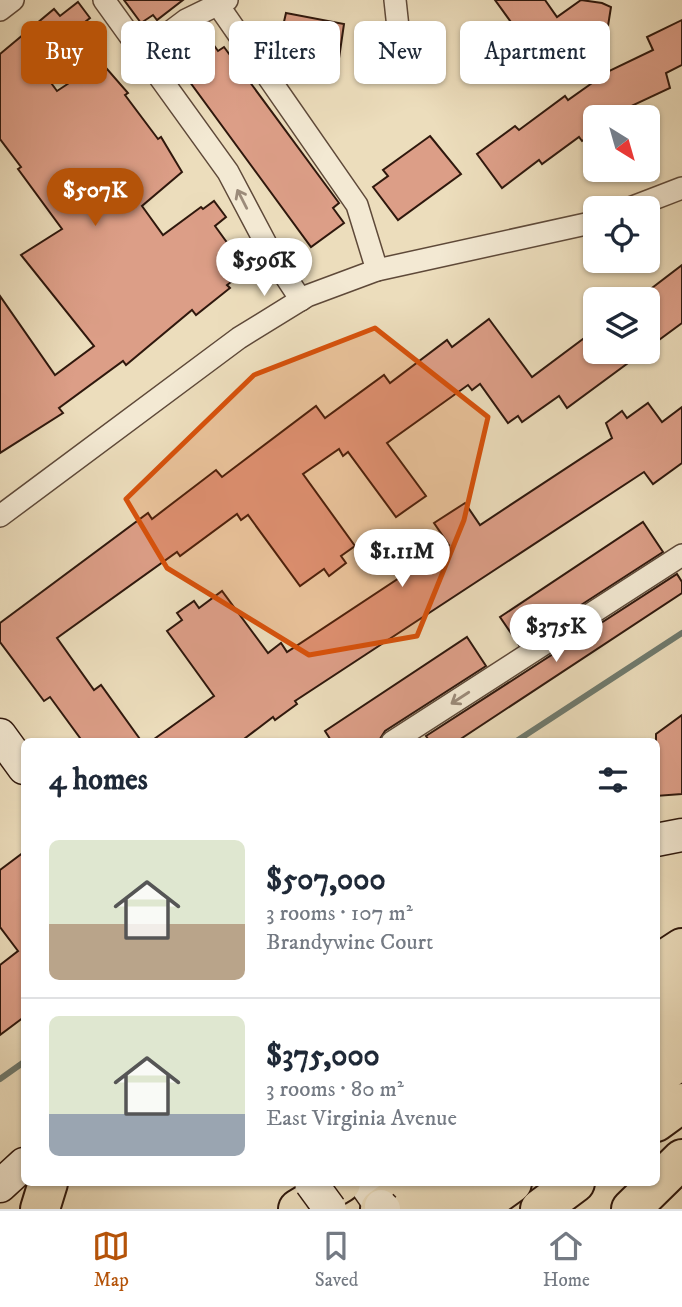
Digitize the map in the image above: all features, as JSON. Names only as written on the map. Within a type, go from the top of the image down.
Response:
[{"type":"highway","points":[[660,962],[682,948]]},
{"type":"highway","points":[[660,1003],[682,988]]},
{"type":"highway","points":[[660,1041],[682,1025]]},
{"type":"highway","points":[[660,1075],[682,1059]]},
{"type":"highway","points":[[660,1119],[682,1103]]},
{"type":"highway","points":[[660,1181],[682,1159]]},
{"type":"highway","points":[[40,1209],[47,1186]]},
{"type":"highway","points":[[298,1209],[336,1186]]},
{"type":"highway","points":[[382,1209],[412,1186]]},
{"type":"highway","points":[[430,1209],[462,1186]]},
{"type":"highway","points":[[476,1209],[508,1186]]},
{"type":"highway","points":[[540,1209],[571,1186]]},
{"type":"highway","points":[[631,1209],[654,1186]]},
{"type":"main road","points":[[0,735],[21,764]]},
{"type":"main road","points":[[660,838],[682,835]]},
{"type":"main road","points":[[0,1186],[21,1167]]},
{"type":"main road","points":[[313,1186],[330,1209]]},
{"type":"main road","points":[[367,1186],[382,1209]]},
{"type":"street","points":[[0,10],[13,0]]},
{"type":"street","points":[[104,0],[121,23]]},
{"type":"street","points":[[395,0],[397,21]]},
{"type":"street","points":[[185,21],[223,2],[357,205],[377,270]]},
{"type":"street","points":[[165,84],[228,172],[262,231],[274,259],[301,300]]},
{"type":"street","points":[[660,196],[682,188]]},
{"type":"street","points":[[0,516],[239,338],[301,300],[377,270],[583,225]]},
{"type":"street","points":[[398,738],[682,555]]},
{"type":"highlighted area","points":[[375,328],[488,417],[464,520],[417,636],[309,655],[167,568],[126,499],[254,375]]},
{"type":"building","points":[[124,0],[183,0],[157,20],[153,15],[140,21]]},
{"type":"building","points":[[495,0],[545,0],[557,17],[581,0],[611,7],[609,21],[510,21]]},
{"type":"building","points":[[78,2],[90,18],[86,21],[40,21],[54,9],[60,16]]},
{"type":"building","points":[[286,13],[328,21],[284,21]]},
{"type":"building","points":[[682,20],[682,65],[666,73],[670,88],[633,105],[583,105],[583,140],[579,137],[542,164],[539,160],[502,188],[477,154],[515,126],[519,130],[565,96],[568,100],[591,84],[610,84],[610,71],[653,50],[647,37]]},
{"type":"building","points":[[340,23],[344,24],[340,51]]},
{"type":"building","points":[[21,36],[21,84],[52,84],[57,91],[68,84],[107,84],[107,69],[128,93],[125,95],[158,139],[161,137],[182,172],[142,206],[163,235],[201,207],[203,209],[214,201],[226,217],[215,226],[247,270],[227,285],[230,288],[196,315],[192,310],[126,365],[123,361],[59,408],[63,413],[0,453],[0,296],[55,375],[94,346],[21,255],[62,229],[18,169],[21,167],[0,139],[0,54]]},
{"type":"building","points":[[215,47],[218,51],[224,47],[229,54],[229,84],[251,84],[339,203],[333,208],[344,223],[311,247],[191,84],[215,84]]},
{"type":"building","points":[[430,136],[461,174],[398,220],[373,187],[388,176],[383,170]]},
{"type":"building","points":[[682,265],[682,323],[660,339],[660,287],[653,287]]},
{"type":"building","points":[[489,319],[532,377],[583,339],[583,364],[627,364],[567,408],[559,396],[522,422],[518,416],[508,423],[480,384],[472,390],[468,385],[387,443],[426,496],[396,517],[348,452],[343,456],[339,449],[303,474],[355,546],[341,556],[346,563],[329,576],[324,569],[300,586],[248,515],[241,520],[237,514],[180,556],[177,552],[57,638],[94,690],[101,685],[139,738],[80,738],[50,697],[44,701],[0,642],[0,623],[148,513],[152,519],[216,470],[222,477],[316,406],[325,418],[384,375],[390,383],[447,340],[452,347]]},
{"type":"building","points":[[648,403],[662,422],[682,407],[682,463],[653,484],[644,472],[295,701],[297,704],[275,720],[273,717],[245,738],[156,738],[214,696],[167,631],[182,620],[177,613],[194,601],[199,608],[222,591],[268,653],[281,643],[287,652],[449,545],[434,523],[465,503],[480,525],[612,438],[606,423],[622,411],[627,418]]},
{"type":"building","points":[[643,522],[663,552],[519,645],[500,617]]},
{"type":"building","points":[[677,574],[682,582],[682,593],[462,738],[426,736]]},
{"type":"building","points":[[467,637],[486,666],[385,731],[381,738],[329,738],[325,731]]},
{"type":"building","points":[[682,715],[682,794],[660,796],[660,738],[656,738],[656,734]]},
{"type":"building","points":[[21,854],[21,1019],[0,1035],[0,965],[18,951],[0,927],[0,870]]},
{"type":"waterway","points":[[521,738],[682,633]]},
{"type":"waterway","points":[[0,1079],[21,1064]]}]
